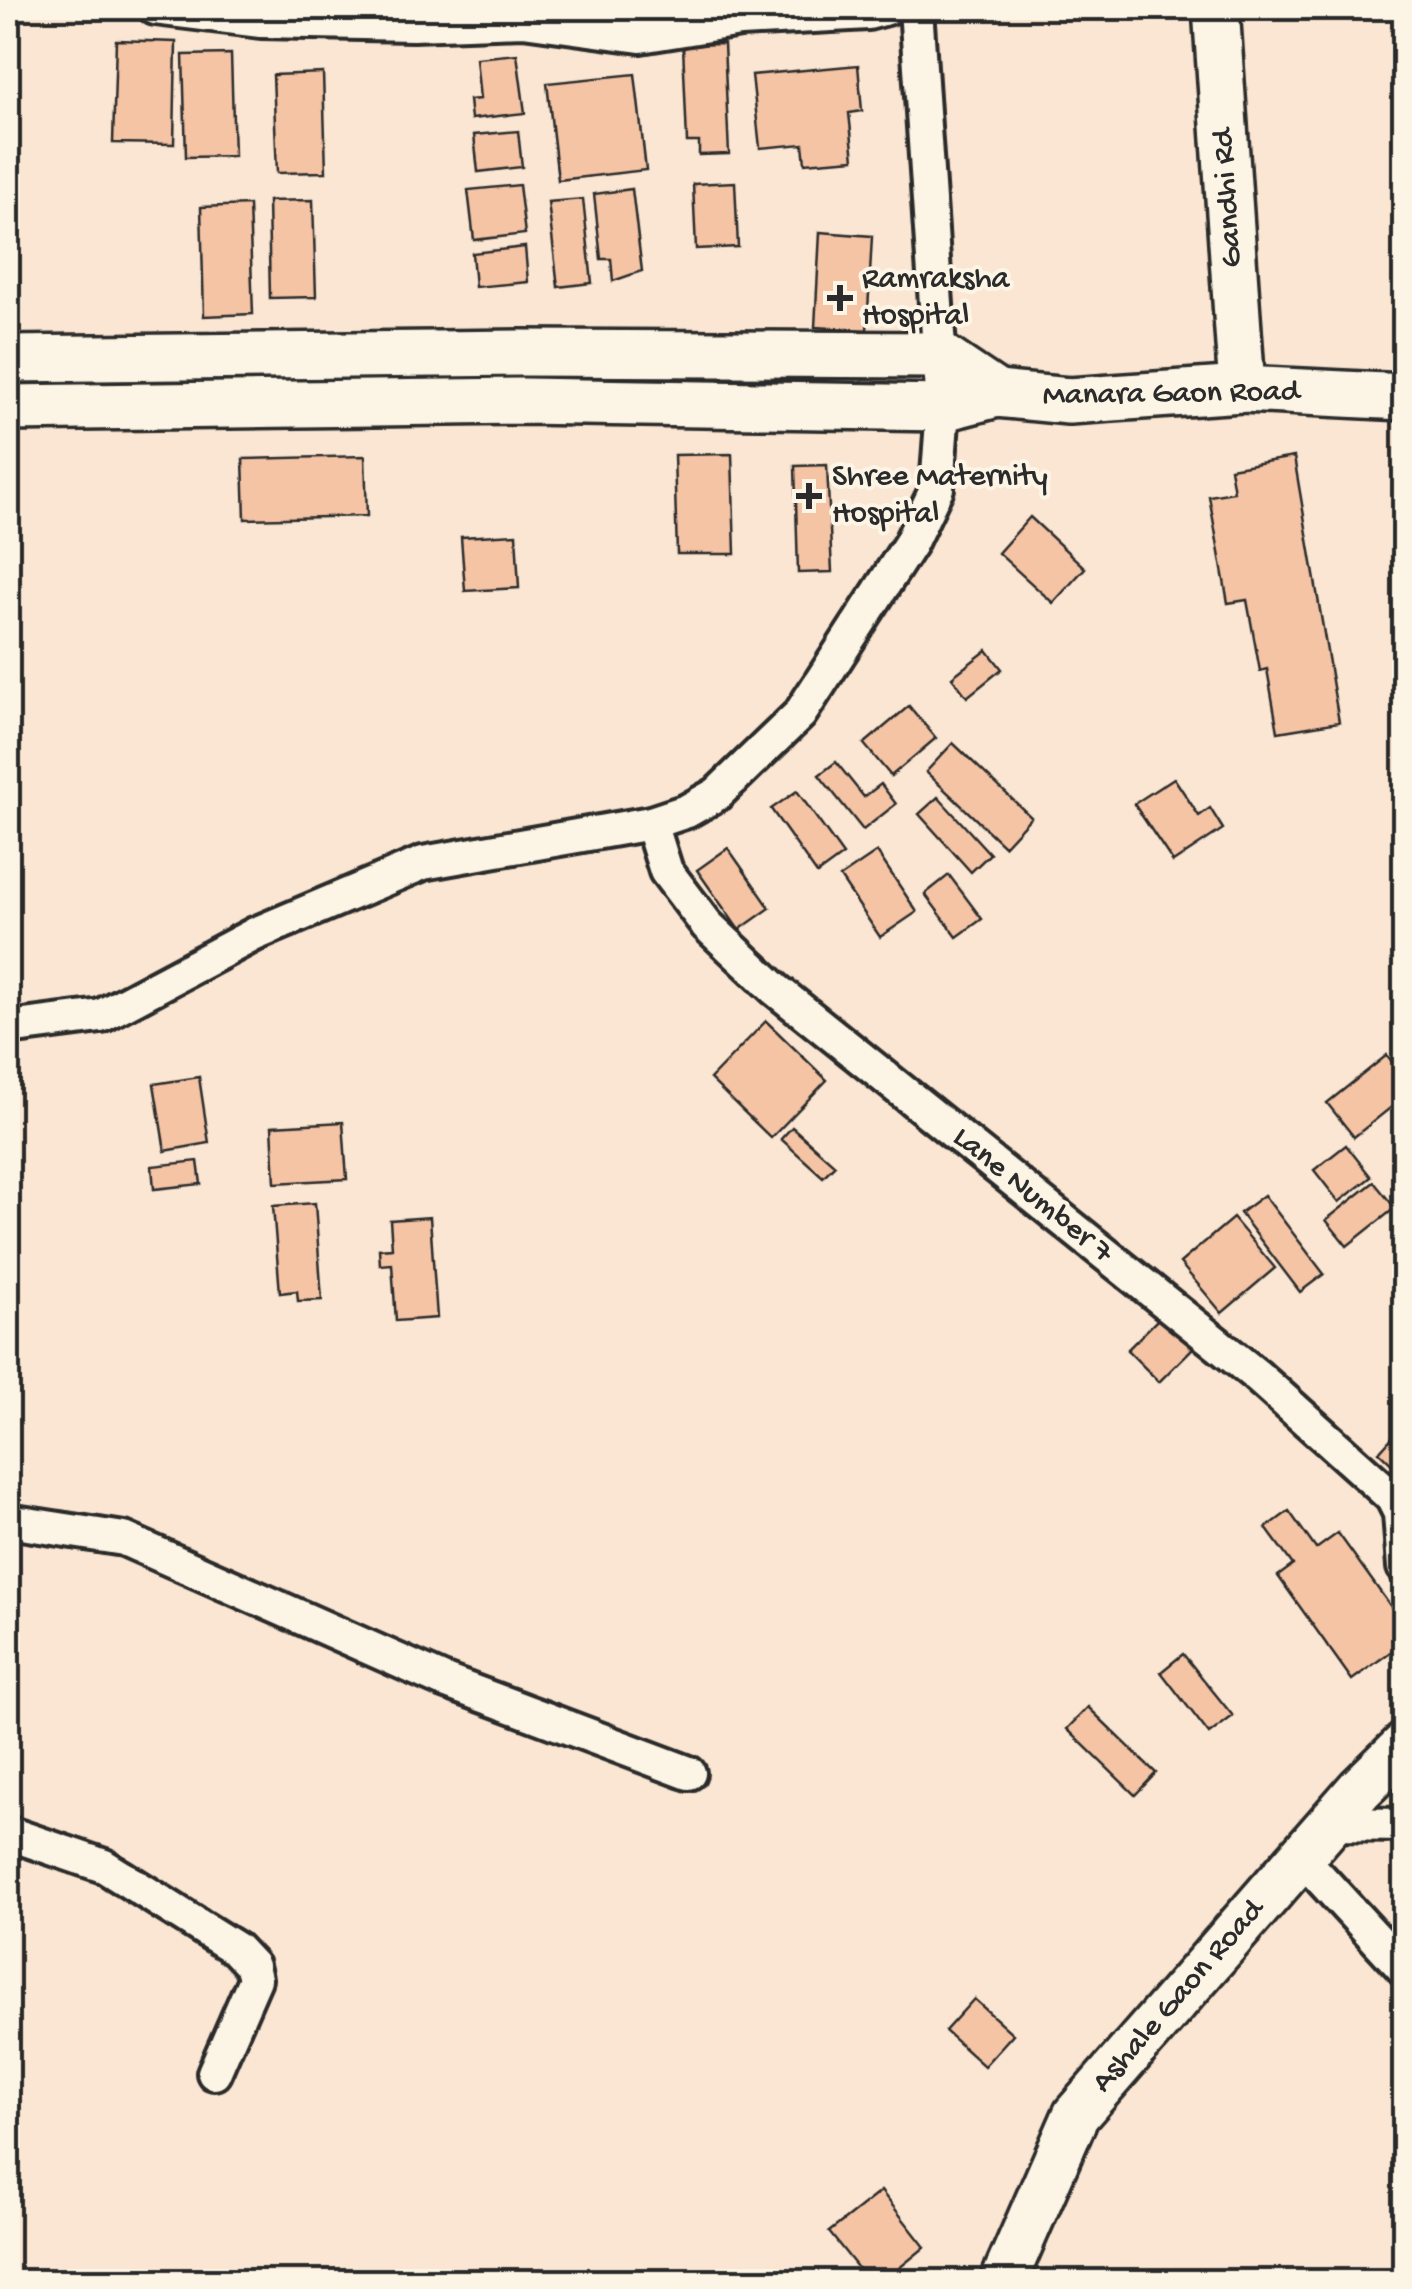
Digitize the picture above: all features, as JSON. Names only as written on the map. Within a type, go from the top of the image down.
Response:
[{"type":"street","points":[[159,8],[261,22],[413,24],[523,20],[640,36],[740,20],[868,13],[887,8]]},
{"type":"street","points":[[8,1028],[102,1016],[255,934],[423,863],[652,823],[687,811],[716,794],[800,714],[910,544],[938,488],[943,408],[916,8]]},
{"type":"street","name":"Gandhi Rd","points":[[1216,8],[1242,389]]},
{"type":"street","points":[[522,353],[523,401]]},
{"type":"street","points":[[8,359],[522,353],[938,355],[997,394]]},
{"type":"street","name":"Manara Gaon Road","points":[[997,394],[1069,402],[1242,389],[1404,397]]},
{"type":"street","points":[[8,408],[523,401],[943,408],[997,394]]},
{"type":"street","name":"Lane Number 7","points":[[652,823],[666,870],[707,925],[774,989],[1256,1375],[1392,1497],[1400,1513],[1404,1567]]},
{"type":"street","points":[[8,1521],[124,1539],[442,1680],[689,1774]]},
{"type":"street","name":"Ashale Gaon Road","points":[[1003,2282],[1076,2115],[1316,1840],[1404,1746]]},
{"type":"street","points":[[1404,1826],[1316,1840],[1404,1969]]},
{"type":"street","points":[[8,1833],[104,1866],[236,1949],[252,1966],[255,1979],[214,2073]]},
{"type":"building","points":[[116,40],[176,42],[174,144],[113,143]]},
{"type":"building","points":[[724,44],[729,154],[699,155],[699,142],[687,142],[683,45]]},
{"type":"building","points":[[231,54],[234,156],[186,157],[183,55]]},
{"type":"building","points":[[517,54],[525,113],[471,119],[469,100],[480,99],[476,58]]},
{"type":"building","points":[[858,65],[862,111],[849,113],[854,159],[805,163],[803,144],[760,148],[752,75]]},
{"type":"building","points":[[323,73],[326,172],[277,173],[273,75]]},
{"type":"building","points":[[635,74],[646,170],[558,180],[547,83]]},
{"type":"building","points":[[518,131],[522,167],[478,172],[474,135]]},
{"type":"building","points":[[735,182],[738,247],[696,249],[693,184]]},
{"type":"building","points":[[519,185],[525,234],[474,240],[468,190]]},
{"type":"building","points":[[632,189],[642,271],[613,281],[611,259],[601,259],[594,194]]},
{"type":"building","points":[[583,199],[592,283],[558,287],[548,202]]},
{"type":"building","points":[[313,200],[316,297],[270,298],[268,201]]},
{"type":"building","points":[[249,205],[253,314],[204,316],[201,207]]},
{"type":"building","points":[[820,232],[872,236],[867,330],[815,327]]},
{"type":"building","points":[[525,247],[528,282],[475,287],[472,253]]},
{"type":"building","points":[[732,454],[735,554],[677,554],[674,455]]},
{"type":"building","points":[[365,456],[367,516],[245,519],[243,459]]},
{"type":"building","points":[[1294,457],[1339,722],[1278,732],[1267,669],[1260,671],[1247,600],[1228,603],[1209,496],[1234,492],[1230,468]]},
{"type":"building","points":[[827,465],[832,572],[798,573],[795,466]]},
{"type":"building","points":[[1030,517],[1085,568],[1053,603],[998,553]]},
{"type":"building","points":[[516,534],[519,588],[465,591],[461,537]]},
{"type":"building","points":[[987,650],[1002,669],[967,697],[952,677]]},
{"type":"building","points":[[909,706],[936,738],[891,776],[864,744]]},
{"type":"building","points":[[953,743],[1031,817],[1004,846],[926,772]]},
{"type":"building","points":[[836,762],[864,797],[881,784],[896,804],[863,830],[819,775]]},
{"type":"building","points":[[1174,778],[1199,816],[1210,808],[1223,829],[1173,862],[1134,804]]},
{"type":"building","points":[[797,791],[843,855],[817,874],[771,809]]},
{"type":"building","points":[[938,797],[990,854],[971,872],[919,814]]},
{"type":"building","points":[[728,848],[770,908],[739,930],[697,870]]},
{"type":"building","points":[[877,852],[917,912],[880,937],[840,877]]},
{"type":"building","points":[[949,875],[982,919],[957,937],[925,894]]},
{"type":"building","points":[[766,1021],[827,1080],[771,1138],[710,1079]]},
{"type":"building","points":[[1387,1055],[1404,1078],[1404,1097],[1354,1137],[1327,1103]]},
{"type":"building","points":[[199,1077],[209,1143],[165,1151],[154,1084]]},
{"type":"building","points":[[343,1122],[347,1179],[275,1183],[272,1126]]},
{"type":"building","points":[[792,1127],[835,1165],[823,1177],[781,1139]]},
{"type":"building","points":[[1346,1145],[1371,1177],[1339,1202],[1314,1170]]},
{"type":"building","points":[[198,1161],[201,1184],[154,1189],[152,1166]]},
{"type":"building","points":[[1374,1182],[1395,1208],[1347,1246],[1326,1220]]},
{"type":"building","points":[[1264,1195],[1324,1274],[1300,1292],[1240,1213]]},
{"type":"building","points":[[315,1203],[322,1300],[298,1301],[297,1291],[280,1293],[273,1206]]},
{"type":"building","points":[[430,1217],[437,1318],[396,1321],[392,1264],[380,1265],[379,1249],[392,1248],[390,1220]]},
{"type":"building","points":[[1233,1218],[1275,1268],[1222,1313],[1180,1263]]},
{"type":"building","points":[[1161,1316],[1193,1348],[1159,1382],[1127,1350]]},
{"type":"building","points":[[1396,1433],[1404,1440],[1404,1476],[1379,1452]]},
{"type":"building","points":[[1289,1511],[1316,1549],[1338,1533],[1404,1625],[1404,1642],[1352,1680],[1278,1576],[1293,1565],[1266,1528]]},
{"type":"building","points":[[1183,1654],[1233,1716],[1209,1734],[1161,1672]]},
{"type":"building","points":[[1088,1707],[1156,1773],[1135,1795],[1067,1729]]},
{"type":"building","points":[[974,1999],[1013,2034],[984,2066],[945,2031]]},
{"type":"building","points":[[881,2191],[925,2247],[882,2282],[869,2282],[829,2232]]},
{"type":"place","name":"Ramraksha Hospital","points":[[840,298]]},
{"type":"place","name":"Shree Maternity Hospital","points":[[809,496]]}]
